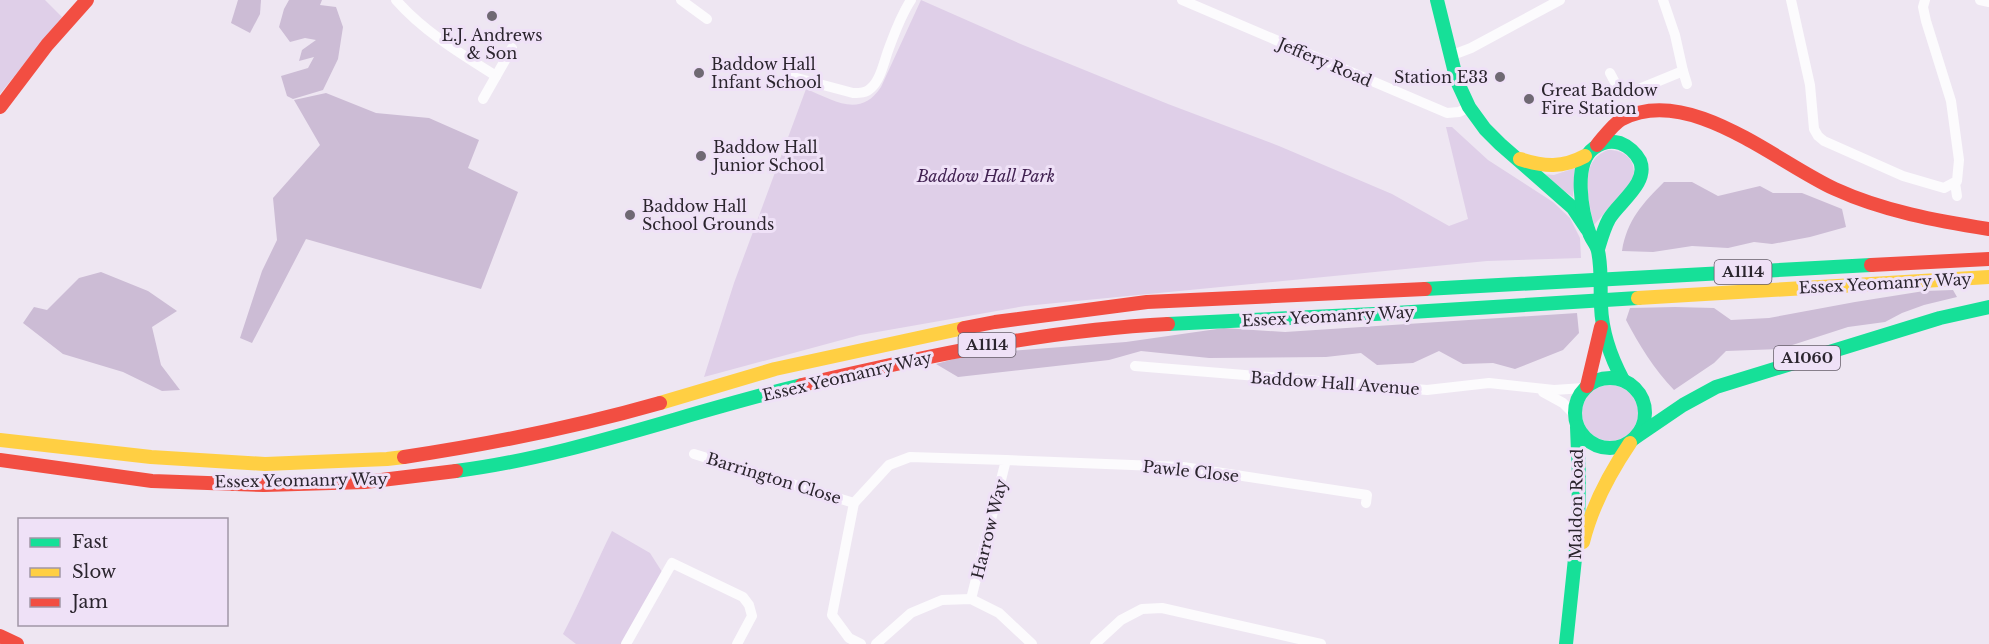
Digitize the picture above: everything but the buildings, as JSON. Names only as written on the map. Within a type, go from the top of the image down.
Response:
[{"type":"main road","points":[[0,107],[47,45],[87,0]]},
{"type":"main road","points":[[1437,0],[1450,56],[1462,94],[1469,107],[1485,129],[1512,156],[1573,208],[1598,249]]},
{"type":"main road","points":[[1512,156],[1549,167],[1574,163],[1597,145],[1609,128],[1624,117],[1639,112],[1658,110],[1683,111],[1708,119],[1803,172],[1852,196],[1906,214],[1989,229]]},
{"type":"main road","points":[[1597,145],[1615,141],[1626,145],[1635,153],[1640,162],[1639,184],[1611,216],[1598,249],[1602,324],[1606,344],[1623,380]]},
{"type":"main road","points":[[1585,156],[1580,186],[1590,234]]},
{"type":"main road","name":"Essex Yeomanry Way","points":[[0,440],[151,457],[265,464],[387,459],[482,445],[608,418],[775,369],[921,337],[995,322],[1147,302],[1360,293],[1989,259]]},
{"type":"main road","name":"Essex Yeomanry Way","points":[[0,460],[152,481],[264,485],[364,482],[496,466],[573,448],[756,396],[883,366],[1000,342],[1119,326],[1395,313],[1989,277]]},
{"type":"main road","name":"A1060","points":[[1633,440],[1683,405],[1716,387],[1929,321],[1989,307]]},
{"type":"main road","points":[[1585,387],[1604,378],[1623,380],[1635,388],[1643,401],[1645,416],[1644,424],[1633,440],[1612,448],[1594,445],[1580,433],[1575,419],[1576,400],[1585,387],[1602,324]]},
{"type":"main road","name":"Maldon Road","points":[[1566,644],[1573,583],[1579,488],[1575,419]]},
{"type":"main road","name":"Maldon Road","points":[[1573,583],[1593,509],[1616,464],[1633,440]]},
{"type":"main road","points":[[0,636],[17,644]]},
{"type":"street","points":[[396,0],[423,26],[496,76]]},
{"type":"street","points":[[681,0],[707,19]]},
{"type":"street","name":"Jeffery Road","points":[[1182,0],[1447,113],[1459,112],[1469,107]]},
{"type":"street","points":[[1450,56],[1475,46],[1560,0]]},
{"type":"street","points":[[1664,0],[1687,84]]},
{"type":"street","points":[[1791,0],[1810,85],[1814,129],[1818,136],[1824,141],[1903,177],[1944,188],[1955,183],[1959,178],[1959,160],[1952,101],[1926,21],[1923,7],[1925,0]]},
{"type":"street","points":[[1980,0],[1989,2]]},
{"type":"street","points":[[793,77],[853,93],[861,93],[870,89],[876,81],[908,5]]},
{"type":"street","points":[[483,99],[512,48]]},
{"type":"street","points":[[1610,73],[1620,92],[1627,94],[1683,71]]},
{"type":"street","points":[[1955,183],[1956,196]]},
{"type":"street","name":"Baddow Hall Avenue","points":[[1135,366],[1427,390],[1489,383],[1554,390],[1585,387]]},
{"type":"street","name":"Baddow Hall Avenue","points":[[1535,389],[1555,397],[1575,419]]},
{"type":"street","name":"Barrington Close","points":[[694,454],[854,503]]},
{"type":"street","name":"Harrow Way","points":[[854,503],[890,465],[910,457],[1006,460],[971,599]]},
{"type":"street","name":"Pawle Close","points":[[1006,460],[1183,467],[1367,495],[1366,503]]},
{"type":"street","points":[[854,503],[832,615],[849,638],[861,644]]},
{"type":"street","points":[[626,644],[672,563],[742,597],[749,605],[752,616],[737,644]]},
{"type":"street","points":[[876,644],[911,613],[942,600],[971,599],[999,613],[1032,644]]},
{"type":"street","points":[[1095,644],[1121,620],[1142,609],[1162,608],[1321,644]]},
{"type":"green space","points":[[0,0],[45,0],[62,17],[0,94]]},
{"type":"green space","name":"Baddow Hall Park","points":[[921,0],[1023,45],[1279,146],[1392,194],[1449,226],[1468,219],[1446,127],[1452,127],[1488,160],[1553,202],[1570,218],[1580,238],[1581,258],[1487,261],[1025,306],[860,335],[704,377],[734,283],[806,89],[846,104],[855,105],[873,97],[881,87]]},
{"type":"green space","points":[[1608,150],[1620,152],[1628,157],[1633,166],[1634,179],[1594,225],[1588,194],[1589,172],[1598,155]]},
{"type":"green space","points":[[1575,168],[1573,197],[1542,176],[1542,174],[1554,175]]},
{"type":"green space","points":[[1610,385],[1621,387],[1630,393],[1636,402],[1638,413],[1636,424],[1630,433],[1621,439],[1610,441],[1599,439],[1590,433],[1584,424],[1582,413],[1584,402],[1590,393],[1599,387]]},
{"type":"green space","points":[[612,531],[650,553],[664,575],[626,644],[576,644],[563,634]]},
{"type":"shaded area","points":[[238,0],[261,0],[260,14],[250,33],[231,23]]},
{"type":"shaded area","points":[[289,0],[322,0],[320,5],[336,7],[343,27],[338,59],[323,90],[293,99],[287,96],[281,76],[308,68],[314,57],[299,61],[302,50],[316,40],[305,38],[290,42],[279,27]]},
{"type":"shaded area","points":[[326,93],[376,113],[429,118],[479,140],[468,168],[518,192],[481,289],[306,239],[252,343],[240,338],[262,271],[277,240],[273,198],[320,145],[294,100]]},
{"type":"shaded area","points":[[1664,182],[1692,182],[1718,196],[1760,186],[1773,193],[1802,193],[1842,209],[1846,227],[1772,244],[1754,242],[1728,248],[1692,246],[1653,252],[1622,251],[1632,221],[1649,197]]},
{"type":"shaded area","points":[[101,272],[148,291],[177,311],[152,327],[161,365],[180,390],[162,391],[123,372],[63,354],[23,323],[34,307],[47,310],[79,278]]},
{"type":"shaded area","points":[[1953,290],[1957,297],[1924,305],[1885,322],[1848,327],[1780,349],[1726,351],[1714,363],[1674,390],[1647,356],[1626,320],[1630,308],[1714,308],[1731,320],[1769,318],[1924,291]]},
{"type":"shaded area","points":[[1577,313],[1579,333],[1563,350],[1515,369],[1493,363],[1463,364],[1439,351],[1413,363],[1377,365],[1361,353],[1326,357],[1209,358],[1141,351],[1109,360],[958,377],[936,364],[972,354],[1126,342],[1224,328],[1285,332]]},
{"type":"traffic: fast","points":[[1437,0],[1457,81],[1469,107],[1485,129],[1500,144],[1573,208],[1587,229]]},
{"type":"traffic: fast","points":[[1598,249],[1609,219],[1637,185],[1642,169],[1634,153],[1623,144],[1616,142],[1600,144],[1587,155],[1583,165],[1581,189],[1587,226],[1599,258],[1605,335],[1623,380]]},
{"type":"traffic: fast","points":[[1425,289],[1871,265]]},
{"type":"traffic: fast","points":[[1168,324],[1638,298]]},
{"type":"traffic: fast","points":[[1636,437],[1683,405],[1716,387],[1940,318],[1989,307]]},
{"type":"traffic: fast","points":[[1617,378],[1630,384],[1639,393],[1643,399],[1645,413],[1643,427],[1635,438],[1624,446],[1603,448],[1585,438],[1577,427],[1575,406],[1585,388],[1596,380],[1617,378]]},
{"type":"traffic: fast","points":[[456,471],[544,455],[802,385]]},
{"type":"traffic: fast","points":[[1566,644],[1578,530],[1577,427]]},
{"type":"traffic: slow","points":[[1520,159],[1537,164],[1553,165],[1569,163],[1585,156]]},
{"type":"traffic: slow","points":[[1638,298],[1989,277]]},
{"type":"traffic: slow","points":[[660,403],[775,369],[964,328]]},
{"type":"traffic: slow","points":[[0,440],[151,457],[265,464],[404,457]]},
{"type":"traffic: slow","points":[[1583,542],[1602,491],[1630,443]]},
{"type":"traffic: jam","points":[[0,107],[47,45],[87,0]]},
{"type":"traffic: jam","points":[[1597,145],[1622,119],[1648,111],[1675,111],[1732,131],[1812,177],[1853,197],[1910,214],[1989,229]]},
{"type":"traffic: jam","points":[[1871,265],[1989,259]]},
{"type":"traffic: jam","points":[[964,328],[1147,302],[1425,289]]},
{"type":"traffic: jam","points":[[802,385],[984,346],[1076,332],[1168,324]]},
{"type":"traffic: jam","points":[[1587,386],[1601,327]]},
{"type":"traffic: jam","points":[[404,457],[533,434],[660,403]]},
{"type":"traffic: jam","points":[[0,460],[152,481],[264,485],[365,482],[456,471]]},
{"type":"traffic: jam","points":[[0,636],[17,644]]},
{"type":"place","name":"E.J. Andrews & Son","points":[[492,16]]},
{"type":"place","name":"Baddow Hall Infant School","points":[[699,73]]},
{"type":"place","name":"Station E33","points":[[1500,77]]},
{"type":"place","name":"Great Baddow Fire Station","points":[[1529,99]]},
{"type":"place","name":"Baddow Hall Junior School","points":[[701,156]]},
{"type":"place","name":"Baddow Hall School Grounds","points":[[630,215]]}]
